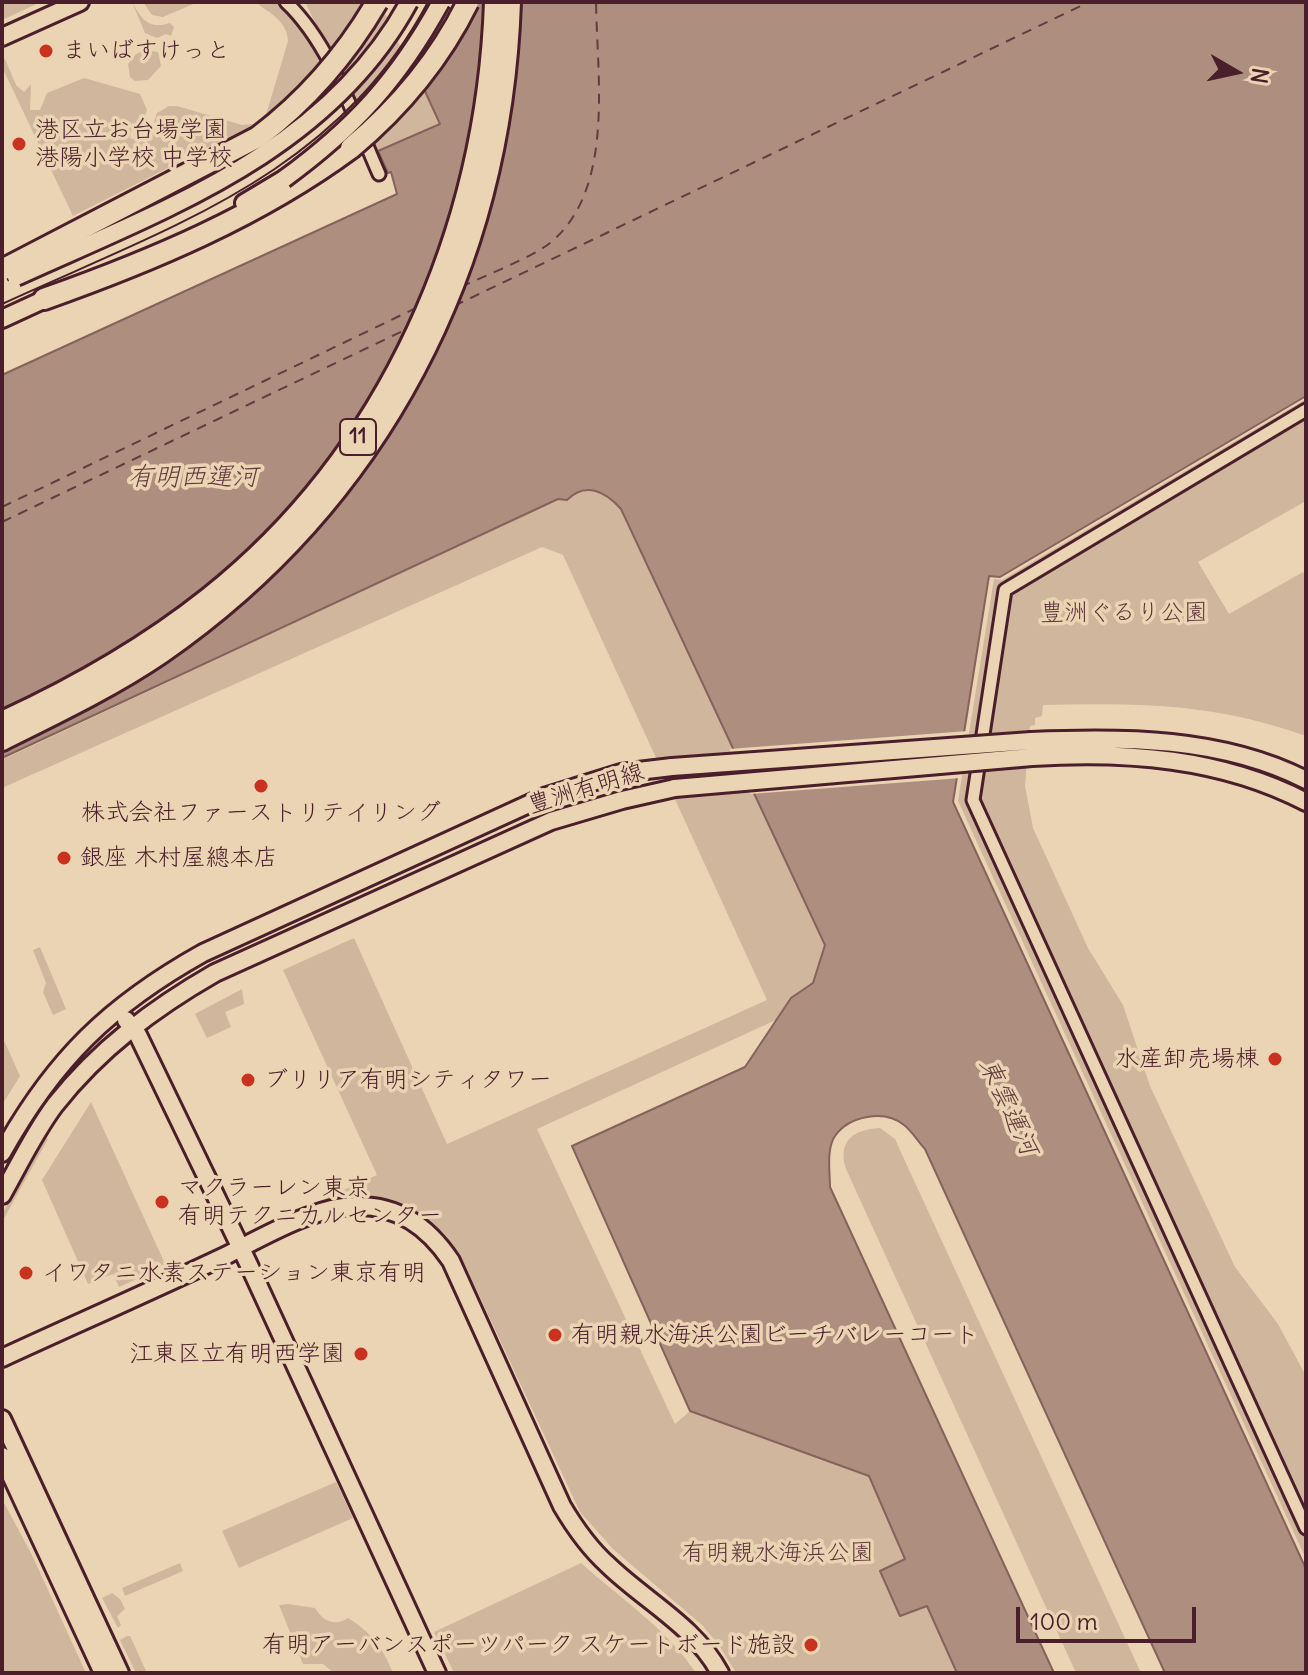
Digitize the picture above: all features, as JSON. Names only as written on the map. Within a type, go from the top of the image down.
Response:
[{"type":"highway","points":[[6,278],[258,137],[285,116],[329,71],[377,2]]},
{"type":"highway","points":[[44,299],[103,278],[208,232],[308,179],[371,131],[404,98],[432,62],[468,2]]},
{"type":"highway","name":"11","points":[[2,722],[112,666],[209,598],[264,550],[357,438],[417,334],[458,228],[474,170],[485,110],[495,2]]},
{"type":"highway","name":"11","points":[[2,740],[119,679],[219,610],[301,533],[368,447],[405,390],[436,330],[473,233],[498,130],[510,2]]},
{"type":"street","points":[[2,37],[80,2]]},
{"type":"street","points":[[286,2],[300,15],[321,47],[379,174]]},
{"type":"street","points":[[6,278],[185,199],[246,166],[287,139],[328,106],[364,70],[409,2]]},
{"type":"street","points":[[2,319],[233,210],[316,155],[345,132],[377,98],[420,40],[441,2]]},
{"type":"street","points":[[1306,410],[1005,590],[973,800],[1306,1528]]},
{"type":"street","name":"豊洲有明線","points":[[2,1153],[46,1082],[70,1053],[117,1009],[158,978],[203,953],[544,797],[578,785],[621,773],[672,767],[1031,741],[1112,739],[1169,742],[1227,753],[1306,780]]},
{"type":"street","name":"豊洲有明線","points":[[2,1195],[54,1108],[101,1053],[171,998],[229,967],[563,817],[675,788],[1032,757],[1113,755],[1168,760],[1224,771],[1306,802]]},
{"type":"street","points":[[578,785],[593,789],[616,784],[622,791],[622,800]]},
{"type":"street","points":[[117,1009],[143,1045],[241,1248],[437,1673]]},
{"type":"street","points":[[2,1358],[309,1217],[353,1206],[390,1210],[408,1218],[437,1240],[451,1261],[562,1506],[576,1528],[609,1567],[701,1645],[720,1673]]},
{"type":"street","points":[[2,1419],[120,1673]]},
{"type":"street","points":[[2,1456],[103,1673]]},
{"type":"green space","points":[[2,2],[41,2],[2,20]]},
{"type":"green space","points":[[132,2],[147,22],[157,25],[170,23],[174,27],[171,36],[166,34],[157,38],[145,33]]},
{"type":"green space","points":[[143,2],[198,2],[163,17],[152,15]]},
{"type":"green space","points":[[255,2],[276,2],[284,9],[303,32],[322,68],[263,125],[288,41],[281,23]]},
{"type":"green space","points":[[305,2],[384,2],[440,124],[378,151]]},
{"type":"green space","points":[[145,50],[158,52],[161,66],[148,80],[135,81],[130,77],[128,64],[136,54]]},
{"type":"green space","points":[[5,59],[16,85],[24,92],[31,84],[30,110],[40,110],[47,93],[84,78],[140,94],[147,110],[142,126],[133,124],[130,138],[147,143],[157,113],[169,106],[242,125],[255,124],[73,216],[2,67]]},
{"type":"green space","name":"豊洲ぐるり公園","points":[[1306,399],[1306,501],[1198,562],[1229,614],[1303,572],[1306,577],[1306,736],[1239,717],[1176,707],[1043,705],[1042,716],[1035,718],[1035,725],[1030,726],[1025,786],[1033,828],[1088,948],[1123,1005],[1150,1086],[1235,1267],[1278,1324],[1306,1376],[1306,1559],[958,801],[994,579],[1002,580]]},
{"type":"green space","name":"有明親水海浜公園","points":[[585,490],[605,495],[621,509],[825,945],[813,983],[791,998],[776,1020],[537,1129],[675,1424],[690,1411],[869,1476],[906,1560],[880,1572],[900,1616],[926,1605],[957,1673],[736,1673],[702,1625],[613,1549],[580,1512],[465,1265],[445,1234],[418,1212],[389,1200],[368,1195],[317,1202],[377,1175],[283,970],[354,938],[447,1144],[767,1000],[563,555],[542,547],[2,788],[2,760],[559,499],[566,500],[574,493]]},
{"type":"green space","points":[[40,947],[66,1009],[53,1015],[43,992],[46,983],[33,950]]},
{"type":"green space","points":[[242,989],[244,1004],[225,1012],[231,1027],[207,1038],[195,1014]]},
{"type":"green space","points":[[2,1036],[20,1076],[2,1105]]},
{"type":"green space","points":[[91,1102],[166,1266],[119,1287],[113,1274],[88,1284],[42,1180]]},
{"type":"green space","points":[[880,1128],[895,1139],[1141,1673],[1076,1673],[846,1169],[844,1151],[850,1138],[862,1131]]},
{"type":"green space","points":[[46,1137],[48,1139],[2,1222],[2,1214]]},
{"type":"green space","points":[[336,1482],[353,1518],[239,1568],[222,1531]]},
{"type":"green space","points":[[2,1499],[32,1555],[86,1673],[2,1673]]},
{"type":"green space","points":[[180,1563],[183,1571],[125,1596],[122,1588]]},
{"type":"green space","points":[[581,1563],[657,1628],[696,1673],[454,1673],[434,1632]]},
{"type":"green space","points":[[112,1593],[120,1599],[125,1609],[117,1616],[121,1625],[118,1628],[102,1598]]},
{"type":"green space","points":[[279,1605],[315,1608],[329,1621],[348,1618],[375,1641],[393,1673],[334,1673],[323,1664],[303,1664]]},
{"type":"green space","points":[[130,1636],[147,1673],[136,1673],[120,1640]]},
{"type":"water","points":[[384,2],[1306,2],[1306,396],[1000,577],[989,576],[953,802],[1306,1569],[1306,1673],[1165,1673],[925,1149],[907,1127],[896,1120],[867,1117],[841,1129],[830,1147],[830,1187],[1054,1673],[957,1673],[927,1606],[900,1616],[880,1571],[905,1559],[869,1476],[690,1411],[572,1146],[745,1067],[791,998],[813,983],[825,945],[621,509],[609,498],[588,490],[574,494],[567,500],[558,499],[2,758],[2,375],[397,194],[391,172],[388,173],[378,151],[440,124]]},
{"type":"pier","points":[[380,2],[477,2],[420,90]]},
{"type":"pier","points":[[968,731],[961,778],[750,794],[729,749]]},
{"type":"ferry route","points":[[461,287],[550,243],[571,221],[585,194],[598,131],[596,2]]},
{"type":"ferry route","points":[[454,306],[1089,2]]},
{"type":"ferry route","points":[[2,507],[416,308]]},
{"type":"ferry route","points":[[2,522],[409,328]]},
{"type":"tram line","points":[[2,304],[186,220],[243,189],[297,153],[346,111],[390,61],[428,2]]},
{"type":"place","name":"まいばすけっと","points":[[46,51]]},
{"type":"place","name":"港区立お台場学園 港陽小学校 中学校","points":[[19,144]]},
{"type":"place","name":"株式会社ファーストリテイリング","points":[[261,786]]},
{"type":"place","name":"銀座 木村屋總本店","points":[[64,858]]},
{"type":"place","name":"水産卸売場棟","points":[[1275,1059]]},
{"type":"place","name":"ブリリア有明シティタワー","points":[[248,1080]]},
{"type":"place","name":"マクラーレン東京 有明テクニカルセンター","points":[[162,1202]]},
{"type":"place","name":"イワタニ水素ステーション東京有明","points":[[26,1273]]},
{"type":"place","name":"有明親水海浜公園ビーチバレーコート","points":[[555,1335]]},
{"type":"place","name":"江東区立有明西学園","points":[[361,1354]]},
{"type":"place","name":"有明アーバンスポーツパーク スケートボード施設","points":[[811,1645]]},
{"type":"water label","name":"有明西運河","points":[[193,478]]},
{"type":"water label","name":"東雲運河","points":[[1008,1107]]}]
